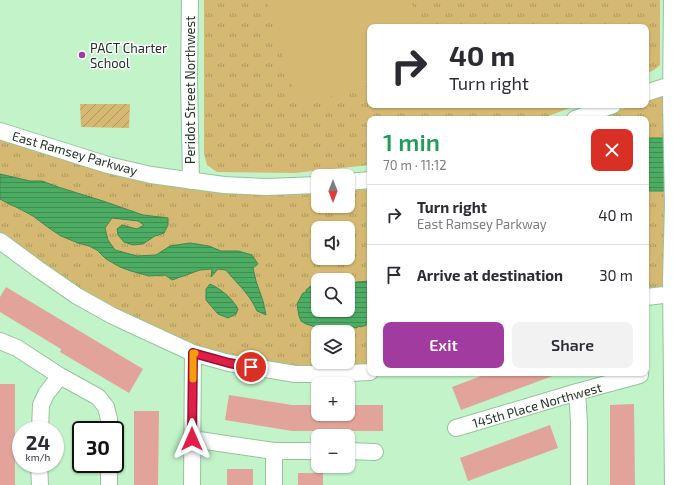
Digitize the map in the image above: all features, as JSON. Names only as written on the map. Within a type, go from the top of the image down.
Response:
[{"type":"street","name":"Peridot Street Northwest","points":[[190,0],[189,79],[191,181]]},
{"type":"street","points":[[672,0],[673,485]]},
{"type":"street","points":[[649,92],[672,84]]},
{"type":"street","points":[[583,116],[606,108]]},
{"type":"street","name":"East Ramsey Parkway","points":[[0,131],[108,165],[151,175],[224,185],[267,187],[311,185]]},
{"type":"street","points":[[355,181],[367,180]]},
{"type":"street","points":[[0,241],[76,296],[113,316],[193,353],[229,363],[295,374],[367,372]]},
{"type":"street","points":[[649,297],[672,294]]},
{"type":"street","points":[[0,341],[17,348],[60,376],[98,397],[106,407],[109,421]]},
{"type":"street","points":[[192,485],[193,353]]},
{"type":"street","points":[[40,421],[41,405],[46,394],[60,376]]},
{"type":"street","name":"145th Place Northwest","points":[[456,428],[636,376]]},
{"type":"street","points":[[577,392],[579,422],[579,485]]},
{"type":"street","points":[[192,439],[274,451],[311,451]]},
{"type":"street","points":[[274,451],[274,485]]},
{"type":"street","points":[[355,452],[375,452]]},
{"type":"street","points":[[39,473],[40,485]]},
{"type":"street","points":[[109,473],[109,485]]},
{"type":"green space","points":[[204,0],[660,0],[660,65],[649,72],[649,24],[367,24],[367,108],[570,108],[548,116],[367,116],[367,165],[332,169],[311,169],[311,171],[294,173],[217,172],[207,165],[204,154]]},
{"type":"green space","points":[[266,0],[411,0],[418,24],[367,24],[367,86],[298,106]]},
{"type":"green space","points":[[673,91],[673,288],[649,290],[649,116],[602,116],[625,108],[649,108],[649,100]]},
{"type":"green space","points":[[80,104],[130,104],[129,128],[81,127]]},
{"type":"green space","points":[[0,139],[65,159],[311,189],[311,213],[355,213],[355,186],[367,184],[367,364],[355,365],[355,325],[311,325],[311,366],[299,366],[228,356],[203,349],[133,318],[75,285],[0,234]]},
{"type":"shaded area","points":[[649,138],[673,138],[673,191],[649,191]]},
{"type":"shaded area","points":[[0,174],[30,181],[42,181],[143,215],[168,218],[168,225],[164,233],[155,236],[143,244],[133,245],[124,242],[118,235],[117,229],[122,225],[137,229],[144,225],[138,221],[112,218],[105,228],[108,240],[115,250],[137,256],[156,255],[170,246],[190,243],[209,246],[221,251],[238,251],[252,255],[258,264],[253,268],[266,315],[257,311],[247,294],[226,270],[218,269],[211,277],[212,269],[200,270],[172,280],[165,275],[149,276],[120,267],[106,259],[97,250],[61,236],[33,216],[0,199]]},
{"type":"shaded area","points":[[367,281],[367,324],[361,327],[358,326],[357,328],[355,328],[355,325],[311,326],[301,321],[297,304],[303,293],[306,292],[306,290],[311,286],[311,317],[355,317],[355,283]]},
{"type":"shaded area","points":[[210,284],[218,288],[233,301],[238,309],[236,314],[228,318],[218,314],[206,300],[206,289]]},
{"type":"building","points":[[6,287],[143,369],[129,393],[60,352],[61,349],[0,312],[0,297]]},
{"type":"building","points":[[481,376],[553,376],[461,410],[452,387]]},
{"type":"building","points":[[0,384],[15,384],[15,421],[12,421],[12,473],[15,473],[15,485],[0,485]]},
{"type":"building","points":[[229,395],[292,405],[311,405],[311,421],[355,421],[355,405],[383,405],[383,431],[355,431],[355,429],[311,429],[311,431],[292,431],[225,420]]},
{"type":"building","points":[[634,404],[635,485],[610,485],[610,405]]},
{"type":"building","points":[[134,411],[159,411],[158,485],[134,485]]},
{"type":"building","points":[[550,425],[558,448],[468,481],[460,458]]},
{"type":"building","points":[[227,469],[253,469],[253,485],[227,485]]},
{"type":"building","points":[[298,473],[323,473],[323,485],[298,485]]},
{"type":"slow traffic","points":[[193,379],[193,353],[195,353]]},
{"type":"place","name":"PACT Charter School","points":[[82,55]]},
{"type":"route","points":[[192,439],[193,353],[229,363],[251,367]]}]
